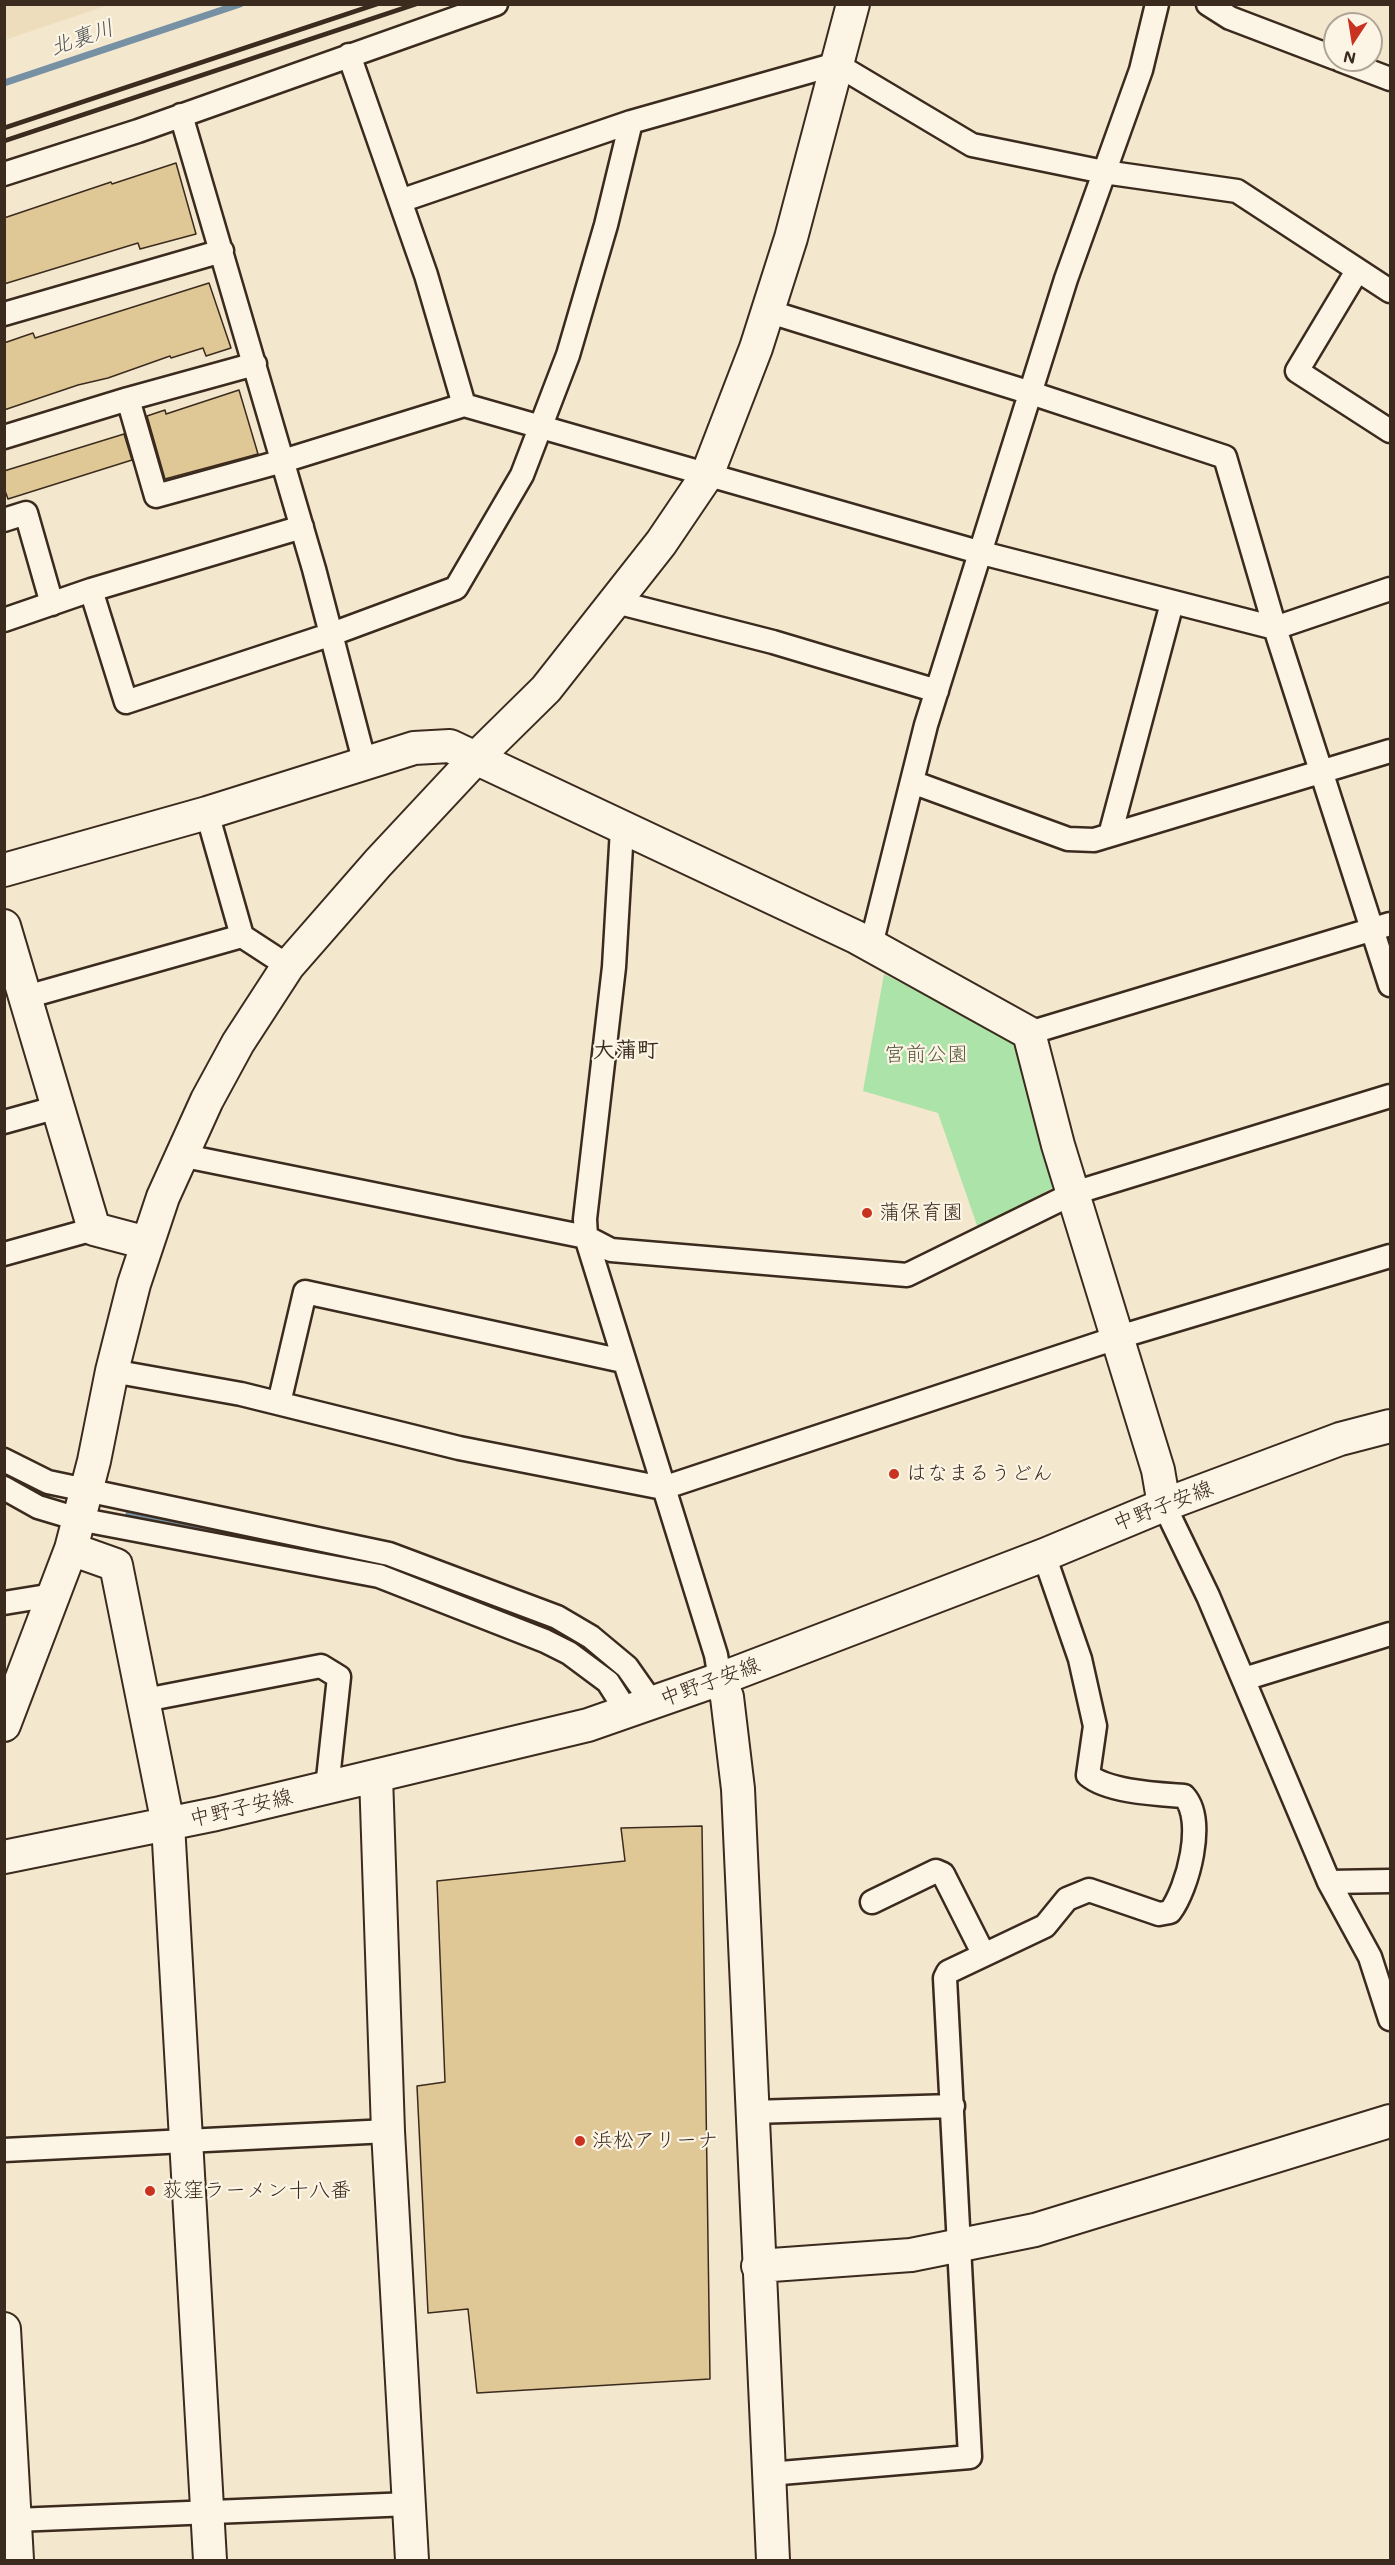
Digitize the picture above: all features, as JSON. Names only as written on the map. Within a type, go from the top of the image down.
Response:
[{"type":"street","points":[[4,174],[181,115],[496,4]]},
{"type":"street","points":[[4,1725],[71,1549],[94,1461],[112,1371],[134,1284],[180,1155],[238,1043],[288,966],[378,863],[476,758],[546,689],[661,543],[706,475],[768,311],[824,120],[836,64],[853,4]]},
{"type":"street","points":[[871,945],[937,691],[1066,279],[1141,70],[1157,4]]},
{"type":"street","points":[[1208,4],[1230,18],[1323,53]]},
{"type":"street","points":[[349,55],[426,275],[464,405]]},
{"type":"street","points":[[400,201],[631,122],[836,64],[972,145],[1104,172],[1237,191],[1390,291]]},
{"type":"street","points":[[1370,72],[1390,80]]},
{"type":"street","points":[[181,115],[302,528],[365,764]]},
{"type":"street","points":[[91,590],[126,702],[332,634],[456,588],[522,475],[568,355],[606,225],[631,122]]},
{"type":"street","points":[[4,314],[222,251]]},
{"type":"street","points":[[1357,271],[1297,371],[1390,431]]},
{"type":"street","points":[[768,311],[1031,393],[1225,457],[1275,628],[1322,772],[1382,927],[1390,985]]},
{"type":"street","points":[[4,437],[128,399],[255,364]]},
{"type":"street","points":[[128,399],[156,496],[283,461],[464,405],[981,553],[1275,628],[1390,589]]},
{"type":"street","points":[[4,520],[26,513],[52,604]]},
{"type":"street","points":[[4,620],[91,590],[302,528]]},
{"type":"street","points":[[616,602],[773,642],[937,691]]},
{"type":"street","points":[[1110,835],[1172,603]]},
{"type":"street","points":[[4,870],[207,813],[414,748],[450,746],[871,945],[1029,1033],[1074,1193],[1158,1470],[1164,1505],[1208,1596],[1329,1882],[1370,1957],[1390,2019]]},
{"type":"street","points":[[912,782],[1068,839],[1094,840],[1390,751]]},
{"type":"street","points":[[207,813],[242,936],[288,966]]},
{"type":"street","points":[[622,829],[614,967],[585,1219],[586,1238],[716,1655],[720,1679],[727,1697],[738,1789],[773,2560]]},
{"type":"street","points":[[4,926],[94,1229]]},
{"type":"street","points":[[1029,1033],[1382,927]]},
{"type":"street","points":[[26,997],[242,936]]},
{"type":"street","points":[[180,1155],[586,1238],[611,1250],[907,1275],[1074,1193],[1390,1096]]},
{"type":"street","points":[[4,1122],[58,1107]]},
{"type":"street","points":[[4,1254],[94,1229],[147,1243]]},
{"type":"street","points":[[112,1371],[241,1394],[459,1448],[663,1488],[1119,1337],[1390,1256]]},
{"type":"street","points":[[279,1403],[305,1292],[624,1361]]},
{"type":"street","name":"中野子安線","points":[[4,1857],[168,1824],[327,1788],[533,1739],[640,1708],[1044,1555],[1164,1505],[1340,1439],[1390,1426]]},
{"type":"street","points":[[4,1460],[48,1482],[389,1554],[534,1608],[556,1617],[591,1637],[627,1667],[640,1708]]},
{"type":"street","points":[[4,1488],[38,1507],[78,1519],[380,1576],[545,1641],[569,1653],[640,1708]]},
{"type":"street","points":[[71,1549],[116,1565],[145,1700],[168,1824],[188,2142],[210,2560]]},
{"type":"street","points":[[769,2474],[970,2457],[945,1978],[948,1972],[1045,1926],[1067,1899],[1089,1890],[1159,1914],[1170,1911],[1175,1905],[1191,1865],[1193,1810],[1184,1796],[1148,1793],[1096,1782],[1088,1774],[1095,1726],[1080,1659],[1044,1555]]},
{"type":"street","points":[[4,1603],[52,1594]]},
{"type":"street","points":[[1244,1679],[1390,1634]]},
{"type":"street","points":[[145,1700],[321,1666],[339,1677],[327,1788]]},
{"type":"street","points":[[376,1776],[388,2131],[412,2560]]},
{"type":"street","points":[[872,1902],[936,1871],[943,1874],[984,1954]]},
{"type":"street","points":[[1329,1882],[1390,1881]]},
{"type":"street","points":[[752,2112],[952,2106]]},
{"type":"street","points":[[758,2266],[911,2254],[958,2247],[1035,2230],[1390,2121]]},
{"type":"street","points":[[4,2150],[388,2131]]},
{"type":"street","points":[[4,2329],[11,2511],[17,2560]]},
{"type":"street","points":[[11,2511],[208,2512],[410,2504]]},
{"type":"shaded area","points":[[5,4],[108,4],[108,5],[5,40]]},
{"type":"green space","name":"宮前公園","points":[[884,974],[1017,1043],[1058,1185],[978,1228],[938,1113],[863,1091]]},
{"type":"building","points":[[176,163],[196,234],[140,249],[138,243],[4,284],[4,218]]},
{"type":"building","points":[[209,283],[231,348],[206,356],[203,348],[171,358],[170,356],[4,410],[4,343],[33,333],[35,338]]},
{"type":"building","points":[[239,390],[258,454],[165,479],[147,416],[165,410],[166,414]]},
{"type":"building","points":[[124,434],[132,460],[8,499],[4,488],[4,471]]},
{"type":"building","points":[[702,1826],[710,2379],[477,2393],[468,2309],[428,2313],[417,2086],[445,2082],[437,1881],[625,1861],[621,1828]]},
{"type":"waterway","name":"北裏川","points":[[4,83],[240,4]]},
{"type":"waterway","points":[[4,1475],[35,1492],[46,1494]]},
{"type":"waterway","points":[[129,1514],[307,1551]]},
{"type":"waterway","points":[[411,1577],[541,1625],[589,1653],[608,1669]]},
{"type":"railway","points":[[4,128],[377,4]]},
{"type":"railway","points":[[4,141],[416,4]]},
{"type":"place","name":"蒲保育園","points":[[867,1213]]},
{"type":"place","name":"はなまるうどん","points":[[894,1474]]},
{"type":"place","name":"浜松アリーナ","points":[[580,2141]]},
{"type":"place","name":"荻窪ラーメン十八番","points":[[150,2191]]},
{"type":"district","name":"大蒲町","points":[[626,1050]]}]
